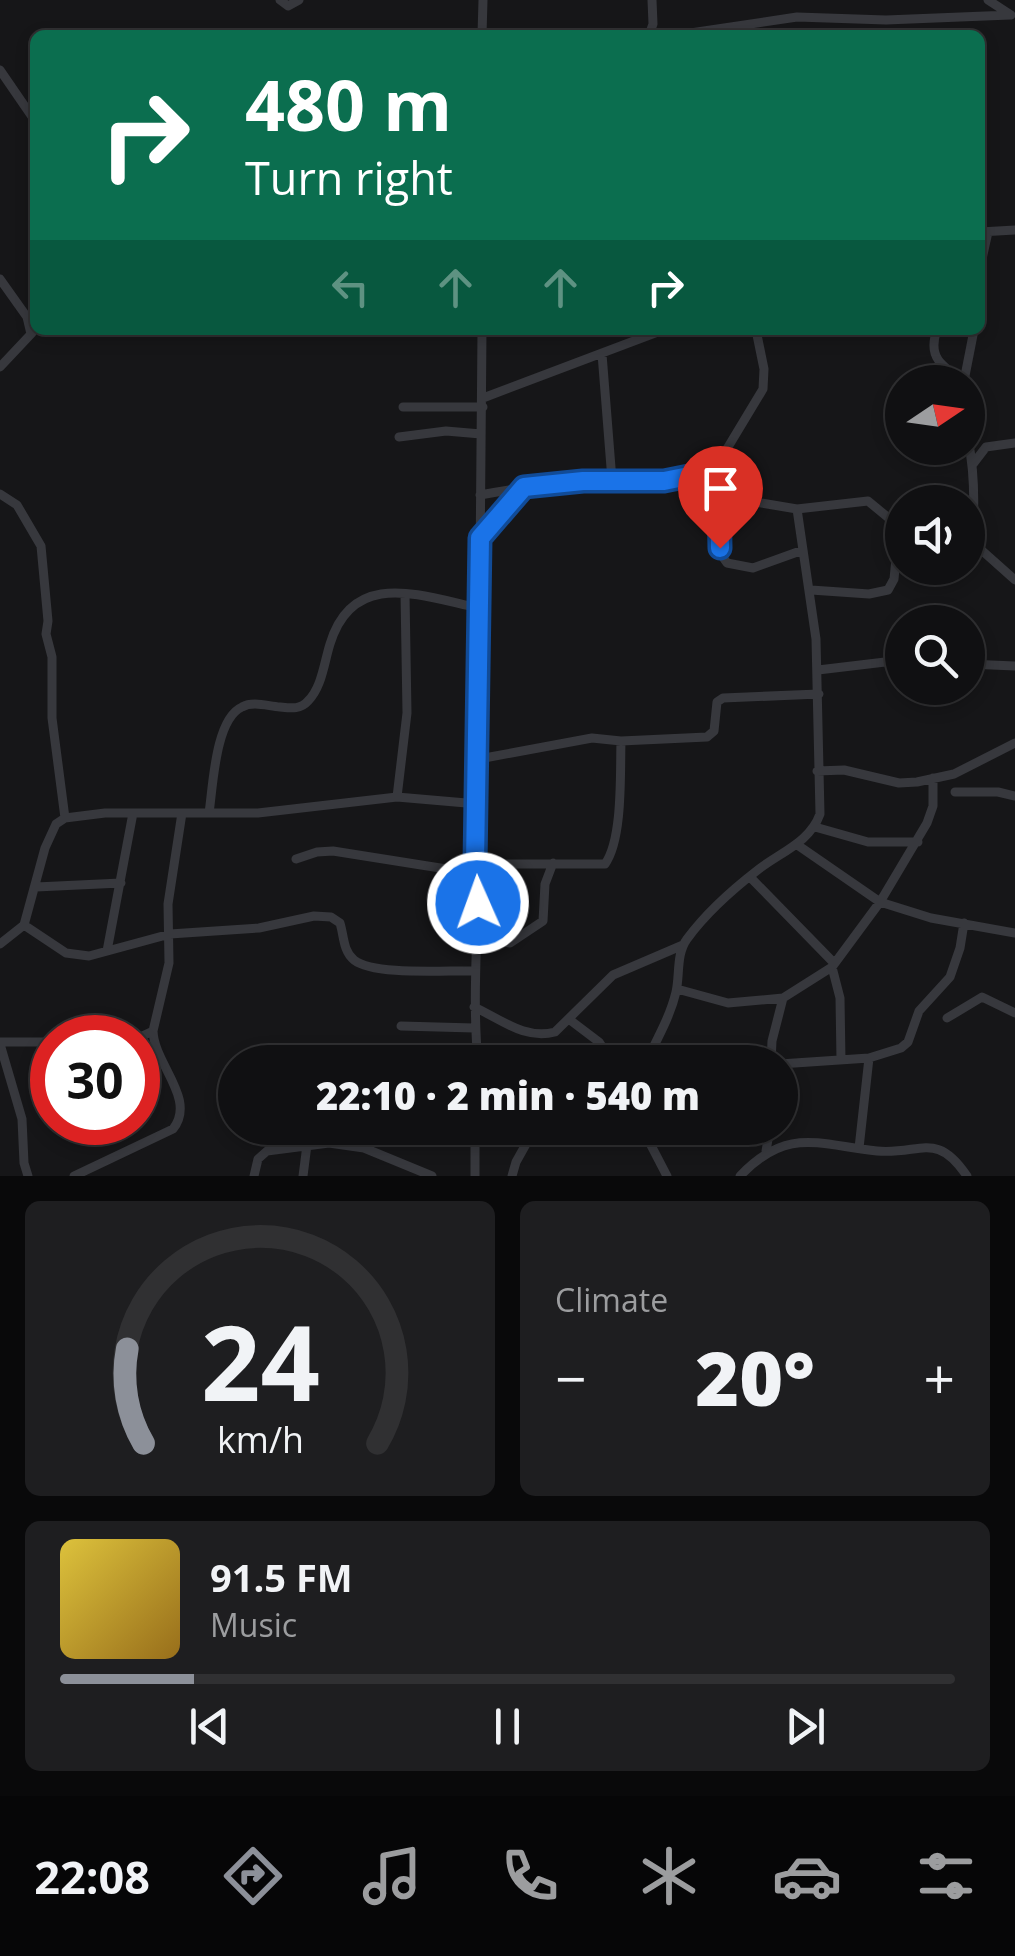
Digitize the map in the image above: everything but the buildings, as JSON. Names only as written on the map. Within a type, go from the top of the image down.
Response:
[{"type":"street","points":[[280,0],[288,6],[299,0]]},
{"type":"street","points":[[482,30],[483,0]]},
{"type":"street","points":[[651,30],[652,0]]},
{"type":"street","points":[[988,0],[1013,16]]},
{"type":"street","points":[[711,30],[797,17],[886,20],[1013,16]]},
{"type":"street","points":[[0,70],[30,114]]},
{"type":"street","points":[[985,232],[1015,230]]},
{"type":"street","points":[[0,279],[30,326]]},
{"type":"street","points":[[0,367],[30,335]]},
{"type":"street","points":[[476,1045],[482,335]]},
{"type":"street","points":[[403,407],[483,402],[651,335]]},
{"type":"street","points":[[480,494],[612,480],[664,481],[709,472],[763,389],[764,369],[757,335]]},
{"type":"street","points":[[936,335],[935,358],[944,365]]},
{"type":"street","points":[[966,365],[973,335]]},
{"type":"street","points":[[602,354],[612,480]]},
{"type":"street","points":[[399,437],[446,430],[481,434]]},
{"type":"street","points":[[985,448],[1015,442]]},
{"type":"street","points":[[709,472],[719,496],[720,548],[727,563],[753,568],[803,550]]},
{"type":"street","points":[[480,538],[524,487]]},
{"type":"street","points":[[0,494],[17,505],[41,546],[46,634],[52,657],[52,718],[65,818]]},
{"type":"street","points":[[719,496],[797,509],[868,501],[885,515]]},
{"type":"street","points":[[474,1007],[531,1034],[555,1032],[613,975],[683,945],[722,900],[815,828],[821,800],[818,670],[811,590],[797,509]]},
{"type":"street","points":[[985,553],[1015,580]]},
{"type":"street","points":[[811,590],[869,594],[888,590],[891,585]]},
{"type":"street","points":[[209,813],[222,734],[234,712],[250,704],[302,706],[314,692],[330,641],[347,613],[364,596],[389,592],[479,608]]},
{"type":"street","points":[[397,797],[406,713],[405,594]]},
{"type":"street","points":[[818,670],[885,662]]},
{"type":"street","points":[[985,665],[1015,666]]},
{"type":"street","points":[[479,759],[570,740],[712,735],[717,702],[723,698],[819,694]]},
{"type":"street","points":[[296,859],[327,851],[476,869],[553,863],[600,866],[608,860],[617,817],[621,741]]},
{"type":"street","points":[[818,771],[844,770],[899,783],[954,774],[1015,744]]},
{"type":"street","points":[[677,989],[728,1003],[783,998],[833,965],[918,842],[933,806],[933,778]]},
{"type":"street","points":[[955,792],[1015,796]]},
{"type":"street","points":[[0,944],[24,925],[45,848],[56,824],[65,818],[133,813],[276,812],[397,797],[478,804]]},
{"type":"street","points":[[107,951],[133,813]]},
{"type":"street","points":[[158,1015],[166,983],[168,904],[182,813]]},
{"type":"street","points":[[815,828],[868,842],[918,842]]},
{"type":"street","points":[[796,844],[880,902],[906,912],[1015,933]]},
{"type":"street","points":[[478,938],[510,943],[543,921],[545,884],[553,863]]},
{"type":"street","points":[[750,877],[833,965],[840,998],[841,1060]]},
{"type":"street","points":[[36,887],[121,882]]},
{"type":"street","points":[[24,925],[66,954],[89,956],[170,934],[242,930],[323,916],[340,923],[344,946],[360,964],[402,970],[475,971]]},
{"type":"street","points":[[798,1063],[869,1058],[902,1048],[919,1011],[950,977],[964,923]]},
{"type":"street","points":[[654,1045],[670,1014],[683,945]]},
{"type":"street","points":[[947,1018],[982,996],[1015,1013]]},
{"type":"street","points":[[772,1045],[783,998]]},
{"type":"street","points":[[570,1020],[601,1045]]},
{"type":"street","points":[[401,1026],[474,1028]]},
{"type":"street","points":[[27,1176],[22,1118],[0,1043],[30,1042]]},
{"type":"street","points":[[160,1056],[180,1101],[179,1121],[160,1137]]},
{"type":"street","points":[[859,1148],[869,1058]]},
{"type":"street","points":[[740,1176],[766,1151],[822,1141],[888,1151],[934,1146],[954,1159],[967,1176]]},
{"type":"street","points":[[74,1176],[97,1172],[146,1145]]},
{"type":"street","points":[[254,1176],[258,1159],[267,1151],[307,1145],[303,1176]]},
{"type":"street","points":[[338,1145],[364,1148],[432,1176]]},
{"type":"street","points":[[475,1145],[475,1176]]},
{"type":"street","points":[[512,1176],[526,1145]]},
{"type":"street","points":[[651,1145],[666,1173],[654,1176]]},
{"type":"street","points":[[766,1151],[767,1145]]},
{"type":"route","points":[[478,903],[475,864],[480,538],[524,487],[583,481],[664,481],[709,472],[719,496],[720,548]]}]
